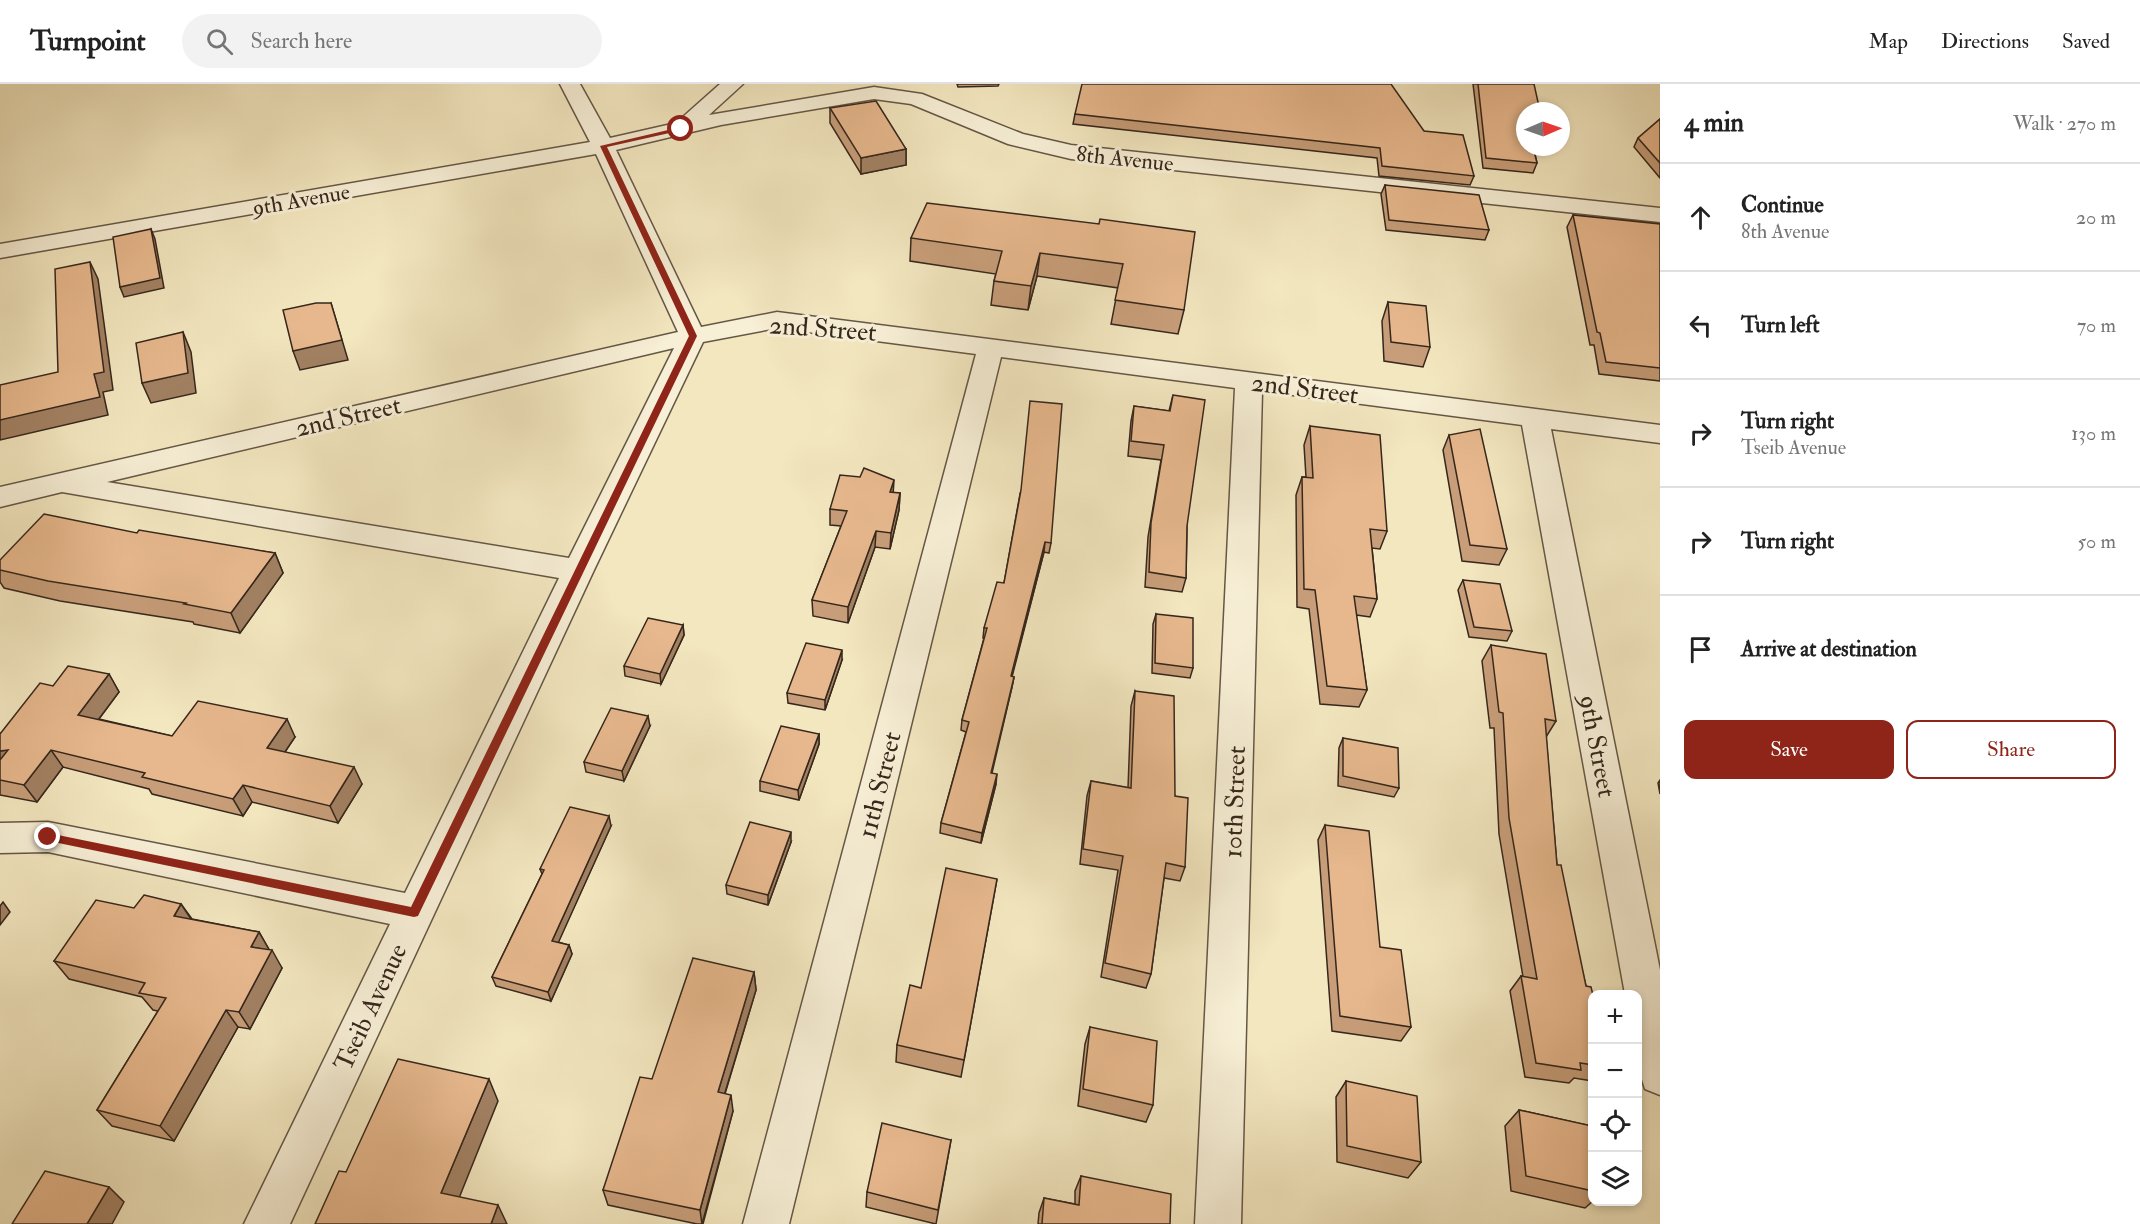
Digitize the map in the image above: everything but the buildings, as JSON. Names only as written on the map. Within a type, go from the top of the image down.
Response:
[{"type":"street","points":[[570,84],[603,146],[693,336]]},
{"type":"street","points":[[681,129],[733,84]]},
{"type":"street","name":"8th Avenue","points":[[603,146],[874,93],[895,94],[915,98],[1017,139],[1071,152],[1660,215]]},
{"type":"street","name":"9th Avenue","points":[[0,252],[603,146]]},
{"type":"street","name":"2nd Street","points":[[0,496],[693,336],[777,320],[1660,434]]},
{"type":"street","name":"Tseib Avenue","points":[[267,1224],[578,570],[693,336]]},
{"type":"street","name":"11th Street","points":[[766,1224],[991,346]]},
{"type":"street","name":"10th Street","points":[[1218,1224],[1249,381]]},
{"type":"street","name":"9th Street","points":[[1535,417],[1660,1075]]},
{"type":"street","points":[[57,483],[578,570]]},
{"type":"street","points":[[0,838],[48,837],[414,912]]},
{"type":"route","points":[[48,837],[414,912],[693,336],[603,146],[681,129]]}]
